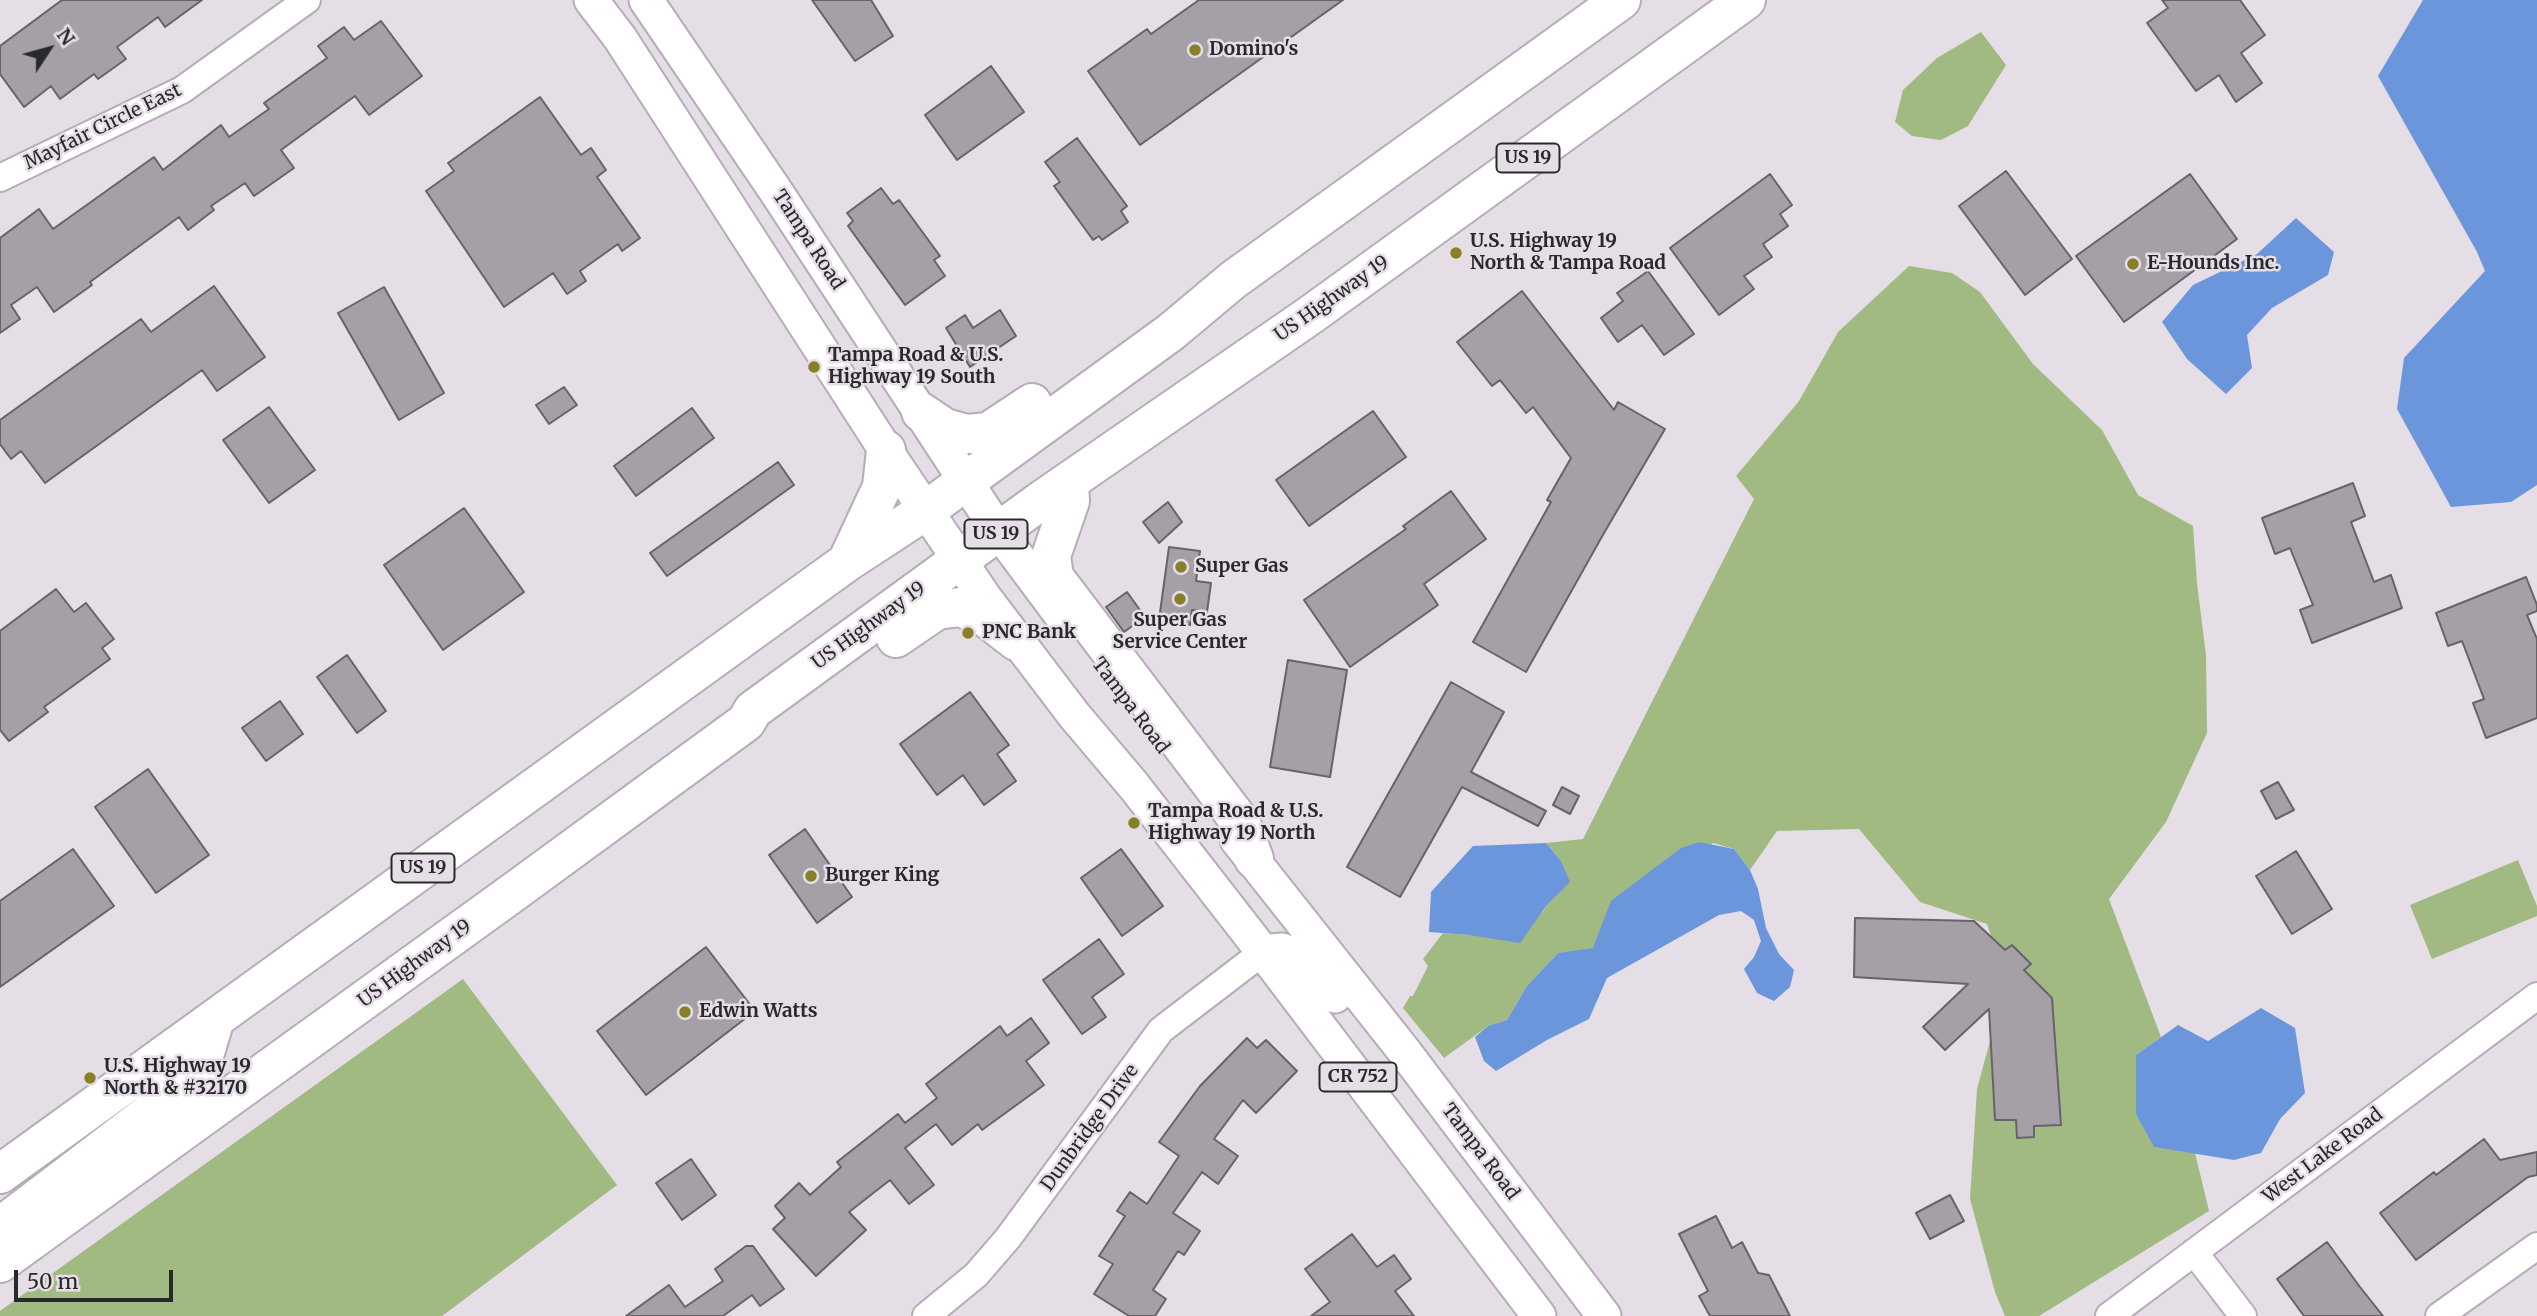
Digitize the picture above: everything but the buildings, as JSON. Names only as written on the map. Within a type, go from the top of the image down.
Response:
[{"type":"highway","name":"US 19","points":[[0,1174],[847,562],[895,533],[967,481],[1171,332],[1233,280],[1621,0]]},
{"type":"highway","name":"US Highway 19","points":[[0,1263],[746,722],[753,710],[999,531],[1338,295],[1746,0]]},
{"type":"highway","points":[[921,412],[945,428],[967,434],[988,432],[1156,314],[1233,280]]},
{"type":"highway","points":[[847,562],[882,487],[886,450]]},
{"type":"highway","points":[[1069,482],[1070,501],[1051,556],[1054,577],[1241,823],[1254,859]]},
{"type":"highway","points":[[746,722],[768,730],[937,610],[960,607],[985,618],[1016,641]]},
{"type":"highway","points":[[0,1227],[189,1083],[200,1069],[215,1019]]},
{"type":"main road","name":"CR 752","points":[[591,0],[620,38],[710,175],[925,511],[1016,641],[1074,715],[1135,786],[1263,951],[1539,1316]]},
{"type":"main road","name":"Tampa Road","points":[[646,0],[775,190],[999,531],[1190,784],[1254,859],[1439,1097],[1604,1316]]},
{"type":"main road","points":[[1263,951],[1282,950],[1296,955],[1315,970],[1374,1047],[1439,1097]]},
{"type":"street","name":"Mayfair Circle East","points":[[0,178],[182,90],[307,0]]},
{"type":"street","name":"Dunbridge Drive","points":[[926,1316],[976,1275],[1008,1238],[1161,1031],[1263,951]]},
{"type":"street","name":"West Lake Road","points":[[2109,1316],[2537,996]]},
{"type":"street","points":[[2439,1316],[2537,1246]]},
{"type":"street","points":[[2194,1252],[2243,1316]]},
{"type":"green space","points":[[1981,32],[2006,65],[1968,126],[1941,140],[1912,136],[1895,122],[1903,90],[1937,58]]},
{"type":"green space","points":[[1909,266],[1952,273],[1980,292],[2033,364],[2102,430],[2138,495],[2193,526],[2206,655],[2207,733],[2166,822],[2109,899],[2161,1037],[2136,1055],[2154,1147],[2195,1153],[2209,1211],[2039,1316],[2005,1316],[1995,1292],[1970,1199],[1977,1089],[2006,982],[1987,924],[1920,902],[1859,829],[1777,831],[1750,870],[1734,849],[1713,843],[1602,930],[1593,949],[1558,953],[1527,986],[1507,1020],[1488,1026],[1444,1058],[1403,1008],[1410,996],[1413,996],[1428,966],[1423,959],[1443,933],[1469,935],[1542,913],[1569,882],[1561,861],[1546,843],[1583,839],[1754,499],[1736,476],[1799,401],[1838,332]]},
{"type":"green space","points":[[2518,860],[2537,906],[2537,916],[2432,959],[2410,905]]},
{"type":"green space","points":[[463,979],[617,1185],[442,1316],[0,1316],[0,1311]]},
{"type":"water","points":[[2423,0],[2537,0],[2537,485],[2511,502],[2451,507],[2397,409],[2404,358],[2485,271],[2477,252],[2378,76]]},
{"type":"water","points":[[2296,218],[2334,252],[2328,275],[2272,308],[2247,335],[2252,368],[2226,394],[2187,359],[2162,322],[2193,285],[2257,254]]},
{"type":"water","points":[[1699,842],[1734,849],[1750,870],[1758,889],[1766,928],[1779,954],[1794,970],[1790,987],[1774,1001],[1757,993],[1744,969],[1754,957],[1761,941],[1754,920],[1741,911],[1719,915],[1607,978],[1589,1019],[1547,1040],[1496,1071],[1484,1061],[1475,1037],[1488,1026],[1507,1020],[1527,986],[1558,953],[1593,948],[1611,901],[1681,848]]},
{"type":"water","points":[[1546,843],[1561,861],[1570,882],[1547,905],[1520,943],[1429,932],[1431,892],[1473,846]]},
{"type":"water","points":[[2261,1008],[2295,1028],[2305,1093],[2280,1119],[2261,1153],[2234,1160],[2154,1147],[2136,1114],[2136,1055],[2178,1025],[2208,1041]]},
{"type":"place","name":"Domino's","points":[[1195,50]]},
{"type":"place","name":"U.S. Highway 19 North & Tampa Road","points":[[1456,253]]},
{"type":"place","name":"E-Hounds Inc.","points":[[2133,264]]},
{"type":"place","name":"Tampa Road & U.S. Highway 19 South","points":[[814,367]]},
{"type":"place","name":"Super Gas","points":[[1181,567]]},
{"type":"place","name":"Super Gas Service Center","points":[[1180,599]]},
{"type":"place","name":"PNC Bank","points":[[968,633]]},
{"type":"place","name":"Tampa Road & U.S. Highway 19 North","points":[[1134,823]]},
{"type":"place","name":"Burger King","points":[[811,876]]},
{"type":"place","name":"Edwin Watts","points":[[685,1012]]},
{"type":"place","name":"U.S. Highway 19 North & #32170","points":[[90,1078]]}]
